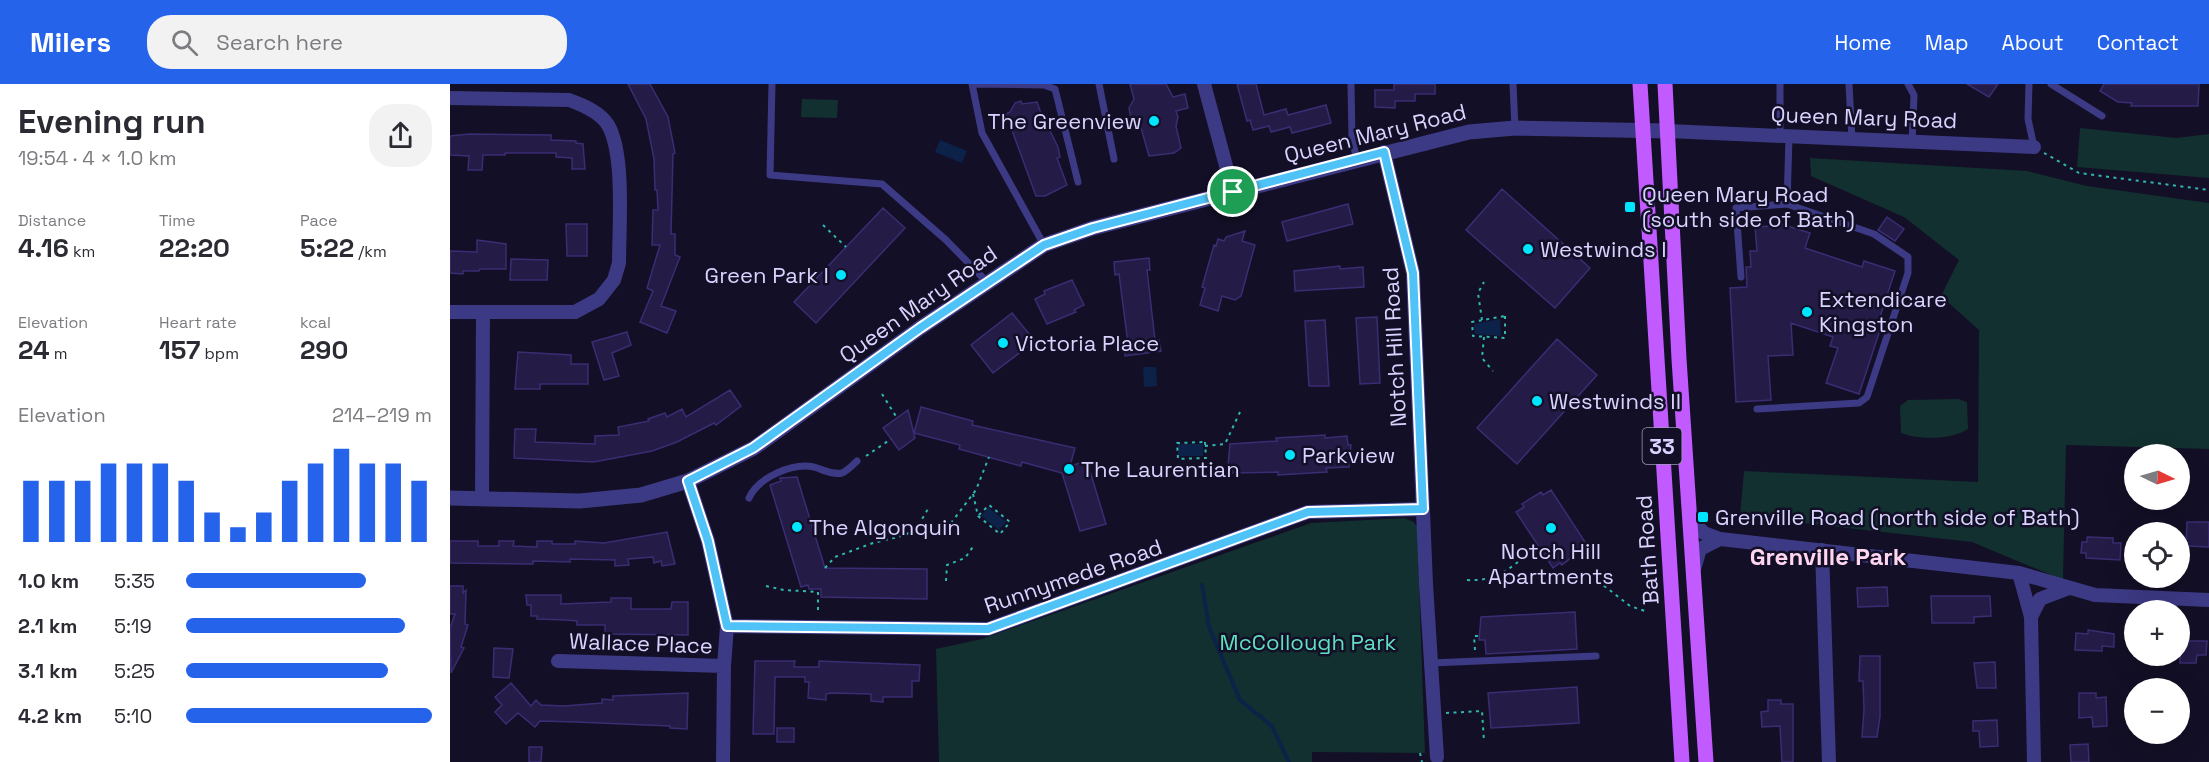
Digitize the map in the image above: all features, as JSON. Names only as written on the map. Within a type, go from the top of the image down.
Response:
[{"type":"main road","name":"Bath Road","points":[[1640,84],[1641,130],[1682,762]]},
{"type":"main road","name":"Bath Road","points":[[1665,84],[1706,762]]},
{"type":"street","points":[[1204,84],[1233,192]]},
{"type":"street","points":[[450,98],[569,100],[586,106],[607,123],[618,148],[620,263],[614,280],[599,300],[575,312],[450,312]]},
{"type":"street","name":"Queen Mary Road","points":[[450,498],[580,501],[641,495],[688,481],[753,448],[987,282],[1044,245],[1093,228],[1469,132],[1515,128],[1641,130],[2034,147]]},
{"type":"street","name":"Notch Hill Road","points":[[1384,152],[1413,273],[1437,757]]},
{"type":"street","points":[[482,499],[483,313]]},
{"type":"street","points":[[688,481],[708,541],[727,626],[724,666],[723,762]]},
{"type":"street","name":"Runnymede Road","points":[[727,626],[988,629],[1308,512],[1423,509]]},
{"type":"street","points":[[1690,519],[1704,533],[1720,539],[2019,573],[2096,595],[2209,600]]},
{"type":"street","points":[[1694,570],[1700,549],[1720,539]]},
{"type":"street","points":[[1822,550],[1829,762]]},
{"type":"street","points":[[2019,573],[2031,617],[2034,762]]},
{"type":"street","points":[[2031,617],[2040,599],[2069,588]]},
{"type":"street","name":"Wallace Place","points":[[558,662],[724,666]]},
{"type":"lane","points":[[772,84],[770,175],[882,183],[946,240],[987,282]]},
{"type":"lane","points":[[1044,245],[982,133],[974,84],[1044,85],[1055,89],[1078,182]]},
{"type":"lane","points":[[1099,84],[1114,159]]},
{"type":"lane","points":[[1351,84],[1352,139],[1357,160]]},
{"type":"lane","points":[[1513,84],[1515,128]]},
{"type":"lane","points":[[1780,84],[1785,137],[1787,204]]},
{"type":"lane","points":[[1849,84],[1852,140]]},
{"type":"lane","points":[[1908,84],[1914,95],[1912,142]]},
{"type":"lane","points":[[2029,84],[2028,119],[2034,147]]},
{"type":"lane","points":[[2051,84],[2102,116]]},
{"type":"lane","points":[[1741,277],[1736,208],[1787,204],[1874,234],[1908,257],[1908,273],[1867,397],[1859,403],[1757,409]]},
{"type":"lane","points":[[749,498],[754,488],[786,470],[812,466],[831,473],[844,473],[857,461]]},
{"type":"lane","points":[[1431,663],[1596,656]]},
{"type":"path","points":[[2034,147],[2079,173],[2209,190]]},
{"type":"path","points":[[823,225],[846,247]]},
{"type":"path","points":[[1482,320],[1478,293],[1484,282]]},
{"type":"path","points":[[1505,316],[1506,338],[1484,337],[1473,336],[1472,322],[1505,316]]},
{"type":"path","points":[[1484,337],[1482,358],[1493,371]]},
{"type":"path","points":[[882,394],[897,418]]},
{"type":"path","points":[[1205,446],[1225,444],[1240,412]]},
{"type":"path","points":[[857,461],[891,439]]},
{"type":"path","points":[[1205,442],[1205,446],[1206,458],[1178,459],[1177,443],[1205,442]]},
{"type":"path","points":[[951,523],[973,494],[989,458]]},
{"type":"path","points":[[973,494],[978,516],[1000,534],[1010,522],[989,505],[978,516]]},
{"type":"path","points":[[825,568],[835,557],[873,543],[906,535],[919,524],[928,509]]},
{"type":"path","points":[[946,581],[947,565],[965,558],[975,544]]},
{"type":"path","points":[[1467,580],[1484,581],[1509,571],[1537,544]]},
{"type":"path","points":[[1598,581],[1630,606],[1648,612]]},
{"type":"path","points":[[766,586],[784,590],[818,591],[818,612]]},
{"type":"path","points":[[1435,714],[1482,711],[1484,741]]},
{"type":"path","points":[[1420,753],[1422,762]]},
{"type":"green space","points":[[802,99],[838,100],[837,118],[801,117]]},
{"type":"green space","points":[[2080,128],[2176,138],[2209,134],[2209,178],[2077,167]]},
{"type":"green space","points":[[1810,158],[2027,171],[2087,186],[2209,203],[2209,449],[2190,448],[2190,444],[2124,444],[2124,447],[2066,445],[2063,580],[1972,542],[1740,516],[1744,471],[1978,482],[1979,330],[1941,296],[1959,260],[1904,217],[1811,176]]},
{"type":"green space","points":[[1958,399],[1967,402],[1968,429],[1961,433],[1935,438],[1901,433],[1900,406],[1908,400]]},
{"type":"green space","name":"McCollough Park","points":[[1404,518],[1414,522],[1417,527],[1425,753],[1312,752],[1312,762],[939,762],[936,649],[982,639],[1311,523]]},
{"type":"water","points":[[940,140],[967,151],[962,163],[935,152]]},
{"type":"water","points":[[1500,319],[1501,336],[1475,334],[1474,324]]},
{"type":"water","points":[[1143,367],[1156,367],[1157,386],[1144,387]]},
{"type":"water","points":[[1178,444],[1203,444],[1203,456],[1178,456]]},
{"type":"water","points":[[988,507],[1006,522],[999,530],[981,516]]},
{"type":"building","points":[[628,84],[650,84],[668,117],[675,153],[673,154],[671,234],[675,234],[675,255],[680,257],[661,306],[676,311],[667,333],[640,322],[653,291],[647,288],[660,245],[652,245],[653,210],[658,210],[654,159],[646,119]]},
{"type":"building","name":"The Greenview","points":[[1130,84],[1166,84],[1173,97],[1185,94],[1188,108],[1176,111],[1178,117],[1176,126],[1181,148],[1174,153],[1149,156],[1141,128],[1133,123],[1130,114],[1129,108],[1134,99]]},
{"type":"building","points":[[1237,84],[1256,84],[1264,115],[1286,109],[1288,115],[1326,105],[1331,123],[1292,133],[1290,127],[1271,132],[1269,126],[1253,130],[1250,120],[1247,121]]},
{"type":"building","points":[[1394,84],[1435,84],[1435,94],[1415,94],[1415,101],[1395,101],[1395,108],[1375,107],[1375,90],[1394,90]]},
{"type":"building","points":[[1967,84],[1998,84],[1989,97]]},
{"type":"building","points":[[2104,84],[2199,84],[2198,106],[2131,106],[2132,103],[2118,102],[2100,91]]},
{"type":"building","points":[[1021,101],[1022,104],[1037,102],[1047,130],[1049,129],[1058,147],[1060,157],[1057,158],[1067,185],[1045,196],[1036,196],[1006,114],[1010,112],[1015,103]]},
{"type":"building","points":[[469,134],[551,135],[551,140],[576,141],[576,143],[583,144],[585,169],[572,169],[572,158],[556,157],[556,153],[505,153],[505,155],[483,155],[482,170],[468,170],[469,156],[450,155],[450,136]]},
{"type":"building","name":"Westwinds I","points":[[1502,189],[1590,268],[1555,308],[1466,230]]},
{"type":"building","points":[[1348,204],[1353,224],[1287,241],[1282,222]]},
{"type":"building","name":"Green Park I","points":[[883,208],[905,228],[816,323],[794,302]]},
{"type":"building","points":[[1887,217],[1904,229],[1895,241],[1878,230]]},
{"type":"building","name":"Extendicare Kingston","points":[[1778,223],[1810,233],[1805,248],[1862,267],[1864,261],[1895,271],[1877,326],[1881,327],[1859,394],[1826,383],[1838,348],[1830,346],[1833,337],[1791,323],[1793,355],[1768,356],[1771,400],[1736,402],[1730,288],[1747,287],[1746,267],[1751,267],[1750,251],[1757,251],[1755,227],[1773,226]]},
{"type":"building","points":[[566,224],[587,224],[587,256],[567,256]]},
{"type":"building","points":[[1245,231],[1242,241],[1255,245],[1241,296],[1235,300],[1222,296],[1218,311],[1200,305],[1205,288],[1202,287],[1214,245],[1216,246],[1218,239],[1224,241],[1226,237]]},
{"type":"building","points":[[477,240],[506,244],[506,269],[480,269],[479,271],[463,271],[463,274],[450,273],[450,251],[477,252]]},
{"type":"building","points":[[1149,258],[1150,270],[1147,270],[1155,340],[1159,340],[1161,351],[1125,356],[1124,344],[1128,344],[1119,274],[1115,275],[1114,262]]},
{"type":"building","points":[[511,259],[548,260],[547,280],[510,280]]},
{"type":"building","points":[[1340,266],[1340,269],[1363,267],[1364,287],[1295,291],[1294,271]]},
{"type":"building","points":[[1072,280],[1084,305],[1074,310],[1076,312],[1047,324],[1035,299],[1045,294],[1044,291]]},
{"type":"building","name":"Victoria Place","points":[[1012,313],[1035,341],[993,373],[971,345]]},
{"type":"building","points":[[1377,317],[1380,383],[1360,384],[1356,318]]},
{"type":"building","points":[[1325,320],[1329,386],[1309,386],[1305,321]]},
{"type":"building","points":[[627,332],[631,345],[612,353],[619,376],[604,380],[592,342]]},
{"type":"building","name":"Westwinds II","points":[[1557,339],[1597,375],[1517,464],[1477,428]]},
{"type":"building","points":[[518,352],[571,355],[571,364],[588,364],[588,384],[540,384],[540,389],[515,389]]},
{"type":"building","points":[[730,390],[741,406],[716,425],[714,423],[677,442],[652,451],[594,462],[514,458],[515,429],[536,429],[535,442],[595,444],[595,436],[619,435],[618,427],[649,421],[648,419],[665,413],[667,417],[682,409],[686,417]]},
{"type":"building","name":"The Laurentian","points":[[921,407],[973,421],[972,425],[1075,448],[1070,466],[1087,461],[1106,524],[1080,531],[1062,473],[1022,462],[1021,466],[959,449],[960,445],[914,433]]},
{"type":"building","points":[[908,410],[915,438],[899,450],[883,428]]},
{"type":"building","name":"Parkview","points":[[1325,435],[1325,438],[1347,436],[1348,445],[1351,445],[1349,467],[1326,468],[1327,472],[1278,475],[1278,472],[1232,473],[1232,465],[1228,465],[1230,444]]},
{"type":"building","name":"The Algonquin","points":[[797,477],[825,568],[927,569],[927,599],[821,597],[821,589],[809,589],[808,585],[801,587],[770,485],[781,481],[780,478]]},
{"type":"building","name":"Notch Hill Apartments","points":[[1551,490],[1587,545],[1562,565],[1560,563],[1553,568],[1516,512],[1524,507],[1522,504],[1541,492],[1543,495]]},
{"type":"building","points":[[2190,522],[2209,522],[2209,547],[2190,546]]},
{"type":"building","points":[[667,532],[675,564],[662,566],[661,561],[654,563],[653,557],[628,559],[629,565],[615,566],[615,560],[570,559],[570,562],[533,561],[533,564],[450,563],[450,541],[478,541],[478,546],[499,546],[499,541],[514,541],[513,546],[537,547],[537,541],[552,541],[552,544],[575,544],[575,541],[604,543]]},
{"type":"building","points":[[2087,537],[2113,538],[2113,543],[2121,543],[2120,560],[2086,558],[2086,553],[2081,553],[2082,542],[2087,542]]},
{"type":"building","points":[[450,586],[463,586],[463,593],[466,590],[465,624],[468,625],[461,647],[464,648],[451,673],[450,628],[455,614],[450,614]]},
{"type":"building","points":[[1887,587],[1888,606],[1858,607],[1857,588]]},
{"type":"building","points":[[526,595],[561,595],[561,604],[611,602],[611,598],[631,598],[631,609],[671,609],[672,602],[688,602],[688,635],[605,634],[605,625],[577,625],[577,621],[537,619],[537,616],[531,616],[531,605],[527,605]]},
{"type":"building","points":[[1931,596],[1990,596],[1991,616],[1974,617],[1974,623],[1932,623]]},
{"type":"building","points":[[1575,612],[1577,649],[1486,654],[1485,640],[1479,640],[1481,617]]},
{"type":"building","points":[[2088,630],[2114,634],[2114,647],[2102,646],[2102,651],[2075,650],[2076,633],[2088,634]]},
{"type":"building","points":[[2190,641],[2207,641],[2206,655],[2197,655],[2196,663],[2190,663]]},
{"type":"building","points":[[494,648],[513,649],[509,678],[493,677]]},
{"type":"building","points":[[1860,656],[1880,656],[1880,717],[1877,737],[1862,737],[1864,710],[1863,681],[1859,681]]},
{"type":"building","points":[[755,661],[795,661],[794,667],[819,667],[819,661],[920,665],[919,681],[912,681],[912,697],[883,697],[883,702],[871,701],[871,694],[831,693],[826,694],[826,700],[808,698],[809,682],[805,682],[805,677],[775,677],[774,734],[753,734]]},
{"type":"building","points":[[1995,662],[1996,688],[1977,688],[1974,663]]},
{"type":"building","points":[[511,683],[531,706],[536,700],[541,705],[564,706],[602,703],[602,699],[613,700],[613,696],[688,693],[687,729],[670,728],[670,726],[540,721],[535,727],[518,713],[506,724],[495,712],[502,705],[495,697]]},
{"type":"building","points":[[1577,687],[1579,723],[1491,728],[1488,693]]},
{"type":"building","points":[[2079,693],[2096,693],[2096,698],[2106,697],[2107,726],[2093,727],[2092,717],[2079,718]]},
{"type":"building","points":[[1768,700],[1781,700],[1781,704],[1793,704],[1793,762],[1782,762],[1780,726],[1762,727],[1761,712],[1768,711]]},
{"type":"building","points":[[1997,720],[1998,746],[1980,747],[1979,731],[1973,731],[1973,721]]},
{"type":"building","points":[[777,728],[794,728],[794,742],[777,742]]},
{"type":"building","points":[[2088,744],[2089,762],[2071,762],[2070,745]]},
{"type":"building","points":[[529,747],[542,747],[541,762],[529,762]]},
{"type":"waterway","points":[[1202,585],[1209,627],[1240,700],[1272,726],[1289,762]]},
{"type":"place","name":"The Greenview","points":[[1154,121]]},
{"type":"place","name":"Queen Mary Road (south side of Bath)","points":[[1630,207]]},
{"type":"place","name":"Westwinds I","points":[[1528,249]]},
{"type":"place","name":"Green Park I","points":[[841,275]]},
{"type":"place","name":"Extendicare Kingston","points":[[1807,312]]},
{"type":"place","name":"Victoria Place","points":[[1003,343]]},
{"type":"place","name":"Westwinds II","points":[[1537,401]]},
{"type":"place","name":"Parkview","points":[[1290,455]]},
{"type":"place","name":"The Laurentian","points":[[1069,469]]},
{"type":"place","name":"Grenville Road (north side of Bath)","points":[[1703,517]]},
{"type":"place","name":"The Algonquin","points":[[797,527]]},
{"type":"place","name":"Notch Hill Apartments","points":[[1551,528]]},
{"type":"district","name":"Grenville Park","points":[[1828,556]]},
{"type":"route","points":[[1384,152],[1408,243],[1413,273],[1423,509],[1308,512],[988,629],[727,626],[708,541],[688,481],[753,448],[920,328],[1044,245],[1093,228],[1233,192],[1384,152]]}]
